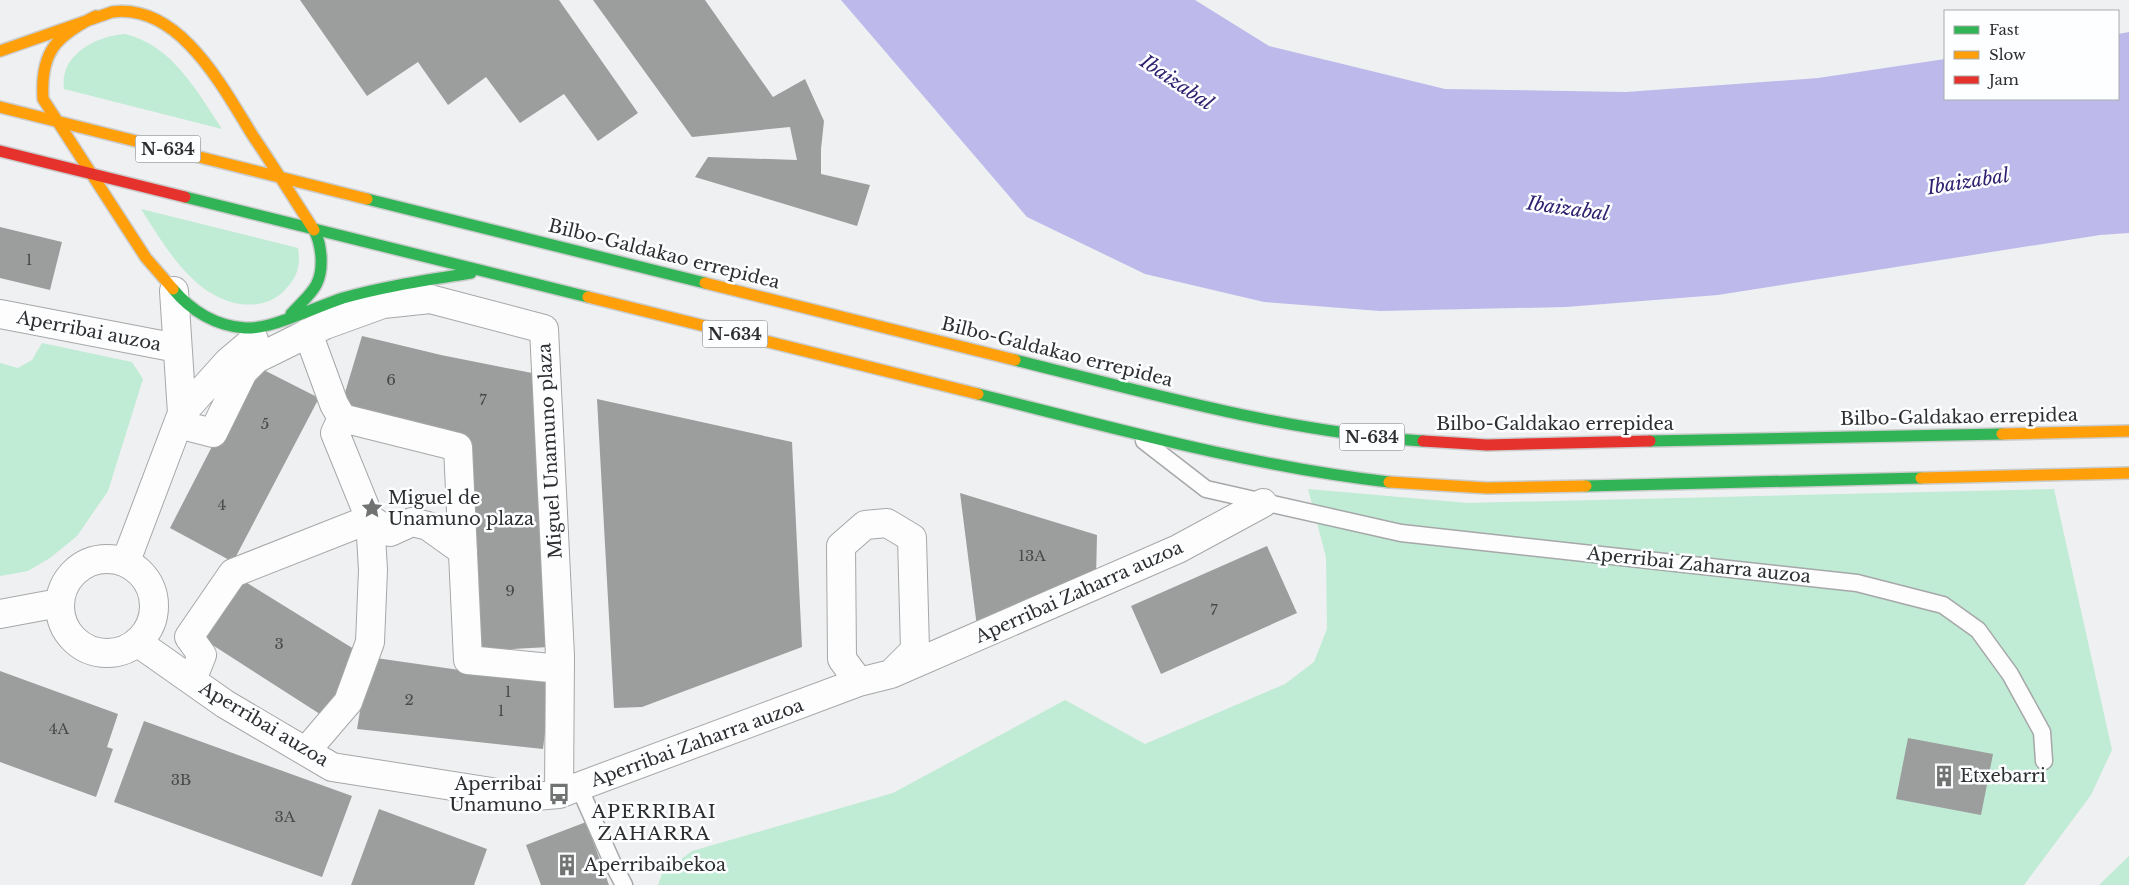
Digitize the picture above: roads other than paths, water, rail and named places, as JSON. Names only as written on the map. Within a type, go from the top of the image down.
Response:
[{"type":"highway","points":[[0,51],[96,16],[127,11],[144,15],[162,24],[177,35],[203,60],[214,75],[319,238],[322,272],[316,286],[290,324]]},
{"type":"highway","points":[[96,16],[78,24],[61,36],[48,52],[40,80],[42,99],[146,258],[186,305],[220,323],[245,328],[290,324],[344,298],[401,284],[485,271]]},
{"type":"highway","name":"Bilbo-Galdakao errepidea","points":[[0,107],[1175,400],[1334,432],[1394,440],[1487,445],[2129,431]]},
{"type":"highway","name":"N-634","points":[[0,151],[1135,434],[1328,475],[1390,482],[1487,488],[2129,473]]},
{"type":"street","points":[[174,291],[180,418]]},
{"type":"street","name":"Miguel Unamuno plaza","points":[[126,561],[180,418],[228,362],[290,324],[383,304],[430,299],[544,329],[560,669],[569,790]]},
{"type":"street","name":"Aperribai auzoa","points":[[0,314],[177,348]]},
{"type":"street","points":[[290,324],[342,418],[458,447],[468,660],[560,669]]},
{"type":"street","name":"Miguel Unamuno plaza","points":[[180,418],[213,433],[243,372],[290,324]]},
{"type":"street","points":[[306,751],[348,702],[370,642],[373,570],[370,519],[336,433],[342,418]]},
{"type":"street","name":"Aperribai Zaharra auzoa","points":[[569,790],[860,682],[891,674],[1178,549],[1263,503]]},
{"type":"street","points":[[370,519],[390,532],[412,522],[428,526],[463,552]]},
{"type":"street","points":[[192,680],[202,655],[189,637],[233,573],[370,519]]},
{"type":"street","points":[[860,682],[842,659],[841,546],[865,525],[887,523],[912,538],[915,650],[891,674]]},
{"type":"street","points":[[108,558],[126,561],[141,572],[152,589],[154,608],[150,627],[137,642],[122,652],[103,654],[85,649],[70,637],[61,621],[58,603],[63,585],[74,570],[90,561],[108,558]]},
{"type":"street","points":[[0,614],[58,603]]},
{"type":"street","name":"Aperribai auzoa","points":[[137,642],[225,704],[332,767],[523,797],[569,790]]},
{"type":"lane","name":"Aperribai Zaharra auzoa","points":[[1135,434],[1206,488],[1263,503],[1401,533],[1857,583],[1943,605],[1978,630],[2010,674],[2042,732],[2044,761]]},
{"type":"lane","name":"Aperribai Zaharra auzoa","points":[[569,790],[624,885]]},
{"type":"water","name":"Ibaizabal","points":[[841,0],[1195,0],[1269,46],[1445,89],[1626,92],[1818,78],[1944,59],[1944,100],[2119,100],[2119,34],[2129,32],[2129,233],[2100,235],[1718,295],[1566,307],[1380,311],[1264,302],[1145,274],[1027,217]]},
{"type":"place","name":"Miguel de Unamuno plaza","points":[[372,508]]},
{"type":"place","name":"Etxebarri","points":[[1944,776]]},
{"type":"place","name":"Aperribai Unamuno","points":[[559,794]]},
{"type":"place","name":"Aperribaibekoa","points":[[567,865]]},
{"type":"district","name":"APERRIBAI ZAHARRA","points":[[654,822]]}]
